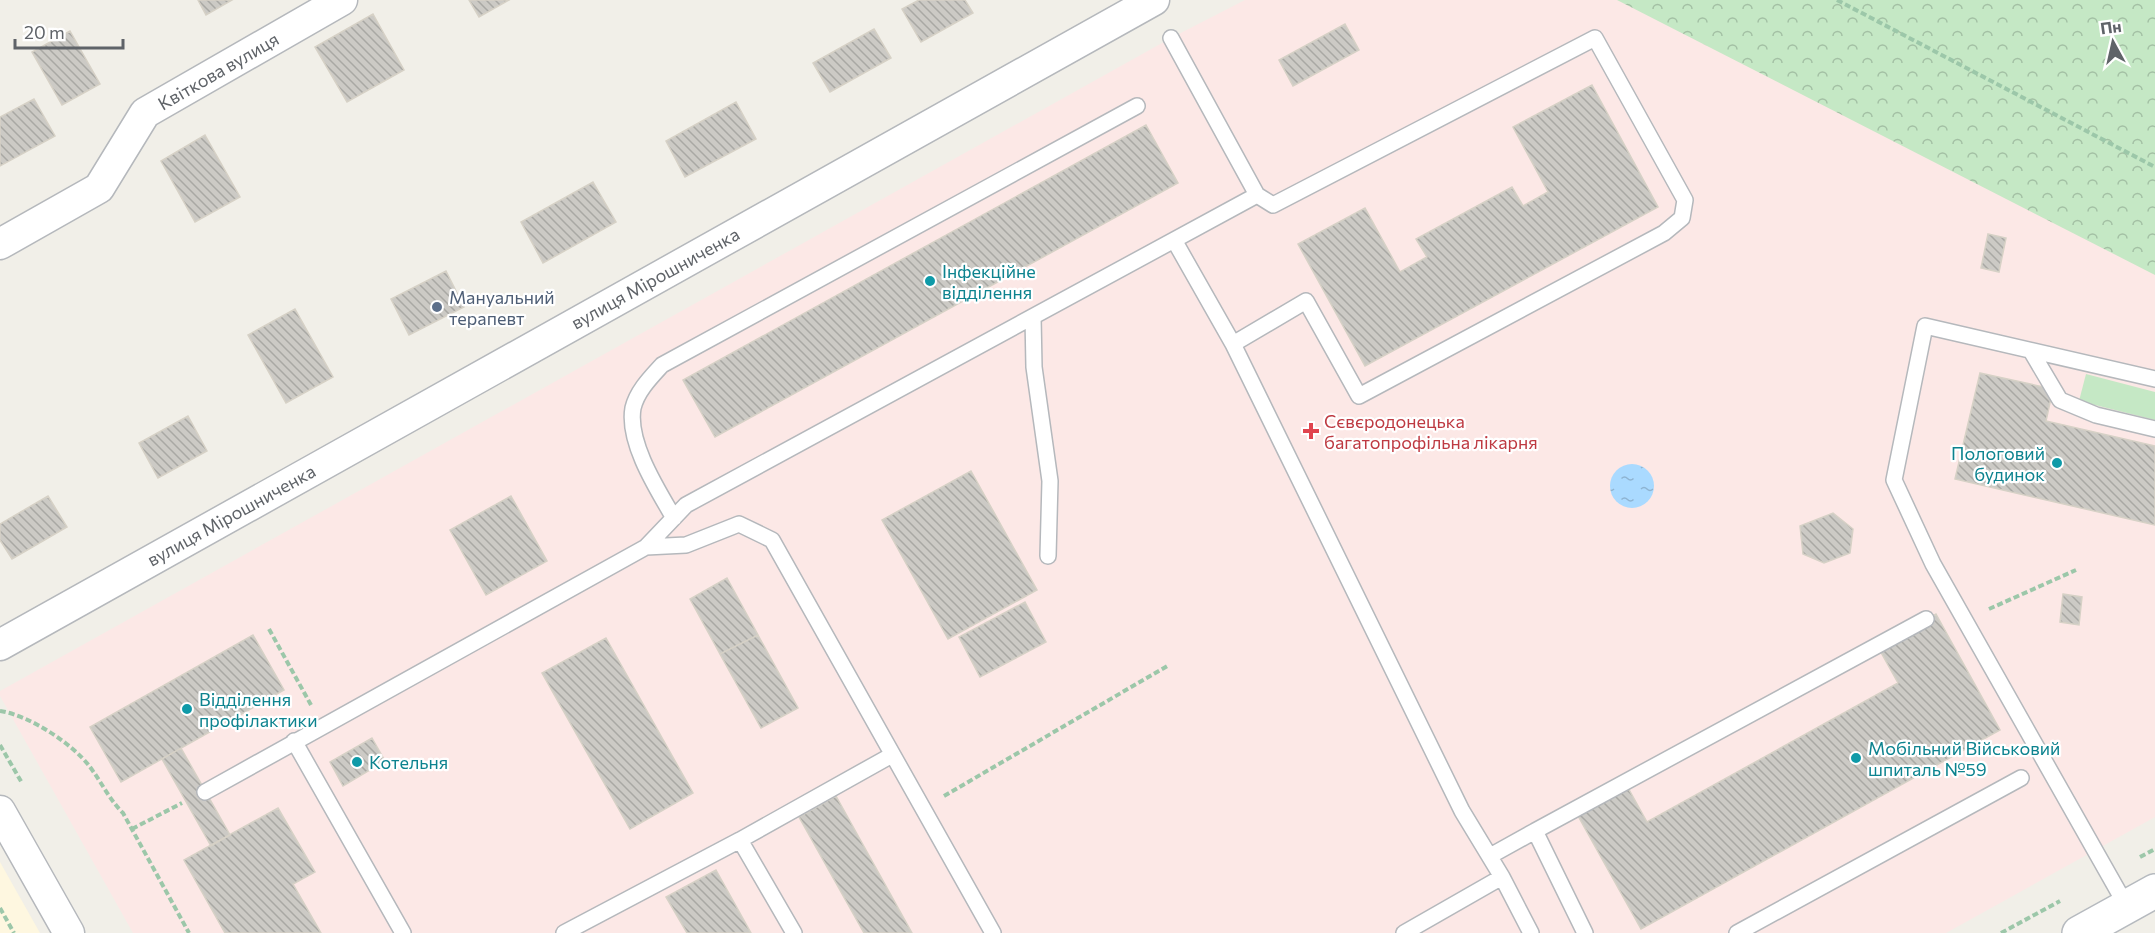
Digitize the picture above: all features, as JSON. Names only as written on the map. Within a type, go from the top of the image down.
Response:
[{"type":"street","name":"Квіткова вулиця","points":[[0,244],[99,188],[145,113],[342,0]]},
{"type":"street","name":"вулиця Мірошниченка","points":[[0,645],[1154,0]]},
{"type":"street","points":[[0,811],[69,933]]},
{"type":"street","points":[[2079,933],[2155,891]]},
{"type":"lane","points":[[1171,38],[1257,195],[1273,205],[1595,38],[1685,200],[1682,218],[1664,233],[1359,396],[1306,301],[1233,344]]},
{"type":"lane","points":[[674,518],[655,485],[633,430],[633,407],[646,382],[662,365],[1137,106]]},
{"type":"lane","points":[[205,792],[646,546],[686,506],[1257,195]]},
{"type":"lane","points":[[1174,240],[1233,344],[1462,811],[1502,877],[1531,933]]},
{"type":"lane","points":[[1033,317],[1034,367],[1050,481],[1048,556]]},
{"type":"lane","points":[[2127,907],[1967,619],[1933,564],[1894,480],[1925,326],[2155,379]]},
{"type":"lane","points":[[2031,351],[2060,400],[2096,415],[2155,429]]},
{"type":"lane","points":[[646,546],[686,544],[740,524],[772,540],[993,933]]},
{"type":"lane","points":[[1490,856],[1926,619]]},
{"type":"lane","points":[[294,741],[403,933]]},
{"type":"lane","points":[[564,933],[741,840],[892,755]]},
{"type":"lane","points":[[1737,933],[2021,778]]},
{"type":"lane","points":[[1534,831],[1585,933]]},
{"type":"lane","points":[[741,840],[794,933]]},
{"type":"lane","points":[[1404,933],[1502,877]]},
{"type":"path","points":[[1837,0],[2155,167]]},
{"type":"path","points":[[1967,619],[2076,570]]},
{"type":"path","points":[[269,629],[323,726]]},
{"type":"path","points":[[922,808],[1169,665]]},
{"type":"path","points":[[0,711],[9,712],[44,728],[90,766],[108,798],[123,813],[189,933]]},
{"type":"path","points":[[132,829],[186,802]]},
{"type":"path","points":[[0,908],[14,933]]},
{"type":"shaded area","name":"Сєвєродонецька багатопрофільна лікарня","points":[[1245,0],[1660,0],[2155,247],[2155,817],[1946,933],[133,933],[0,696],[0,691],[1171,38]]},
{"type":"shaded area","points":[[0,862],[40,933],[0,933]]},
{"type":"green space","points":[[1617,0],[2155,0],[2155,275]]},
{"type":"green space","points":[[2086,374],[2155,392],[2155,420],[2079,401]]},
{"type":"water","points":[[1632,464],[1647,471],[1654,486],[1647,501],[1632,508],[1617,501],[1610,486],[1617,471]]},
{"type":"building","points":[[198,0],[232,0],[206,15]]},
{"type":"building","points":[[469,0],[509,0],[479,17]]},
{"type":"building","points":[[919,0],[965,0],[973,13],[921,42],[902,9]]},
{"type":"building","points":[[373,14],[404,70],[347,102],[315,47]]},
{"type":"building","points":[[1345,24],[1359,50],[1293,86],[1279,60]]},
{"type":"building","points":[[874,29],[891,58],[830,92],[813,63]]},
{"type":"building","points":[[70,31],[100,84],[62,105],[32,52]]},
{"type":"building","points":[[1592,85],[1658,207],[1365,366],[1298,244],[1365,208],[1400,272],[1427,257],[1416,239],[1512,187],[1523,206],[1548,192],[1513,127]]},
{"type":"building","points":[[34,99],[55,136],[0,166],[0,117]]},
{"type":"building","points":[[736,102],[756,139],[685,177],[666,141]]},
{"type":"building","name":"Інфекційне відділення","points":[[1146,125],[1178,183],[715,437],[683,380]]},
{"type":"building","points":[[205,135],[240,197],[195,222],[161,161]]},
{"type":"building","points":[[593,182],[616,222],[543,263],[521,222]]},
{"type":"building","points":[[1988,234],[2006,238],[1999,272],[1981,268]]},
{"type":"building","points":[[446,271],[464,307],[409,335],[391,299]]},
{"type":"building","points":[[295,309],[333,377],[286,403],[248,335]]},
{"type":"building","name":"Пологовий будинок","points":[[1980,373],[2053,389],[2046,421],[2155,446],[2155,525],[1955,479]]},
{"type":"building","points":[[188,416],[207,451],[158,478],[139,443]]},
{"type":"building","points":[[971,471],[1037,590],[948,639],[882,520]]},
{"type":"building","points":[[48,496],[67,527],[12,559],[0,540],[0,524]]},
{"type":"building","points":[[511,496],[547,561],[486,595],[450,530]]},
{"type":"building","points":[[1833,513],[1853,529],[1850,553],[1824,563],[1803,554],[1800,526]]},
{"type":"building","points":[[727,578],[758,635],[720,654],[690,599]]},
{"type":"building","points":[[2063,594],[2082,597],[2079,625],[2060,622]]},
{"type":"building","points":[[1025,602],[1046,642],[980,677],[959,637]]},
{"type":"building","name":"Мобільний Військовий шпиталь №59","points":[[1936,614],[2000,730],[1641,929],[1577,814],[1627,786],[1647,822],[1898,683],[1878,647]]},
{"type":"building","name":"Відділення профілактики","points":[[253,635],[284,690],[121,782],[90,727]]},
{"type":"building","points":[[758,635],[798,708],[761,728],[720,654]]},
{"type":"building","points":[[606,638],[693,793],[630,829],[542,673]]},
{"type":"building","name":"Котельня","points":[[372,738],[385,761],[343,786],[330,762]]},
{"type":"building","points":[[181,748],[230,835],[211,846],[162,759]]},
{"type":"building","points":[[836,796],[912,933],[864,933],[799,817]]},
{"type":"building","points":[[278,808],[315,872],[293,884],[321,933],[225,933],[184,860]]},
{"type":"building","points":[[716,870],[751,933],[687,933],[666,897]]},
{"type":"place","name":"Інфекційне відділення","points":[[930,281]]},
{"type":"place","name":"Мануальний терапевт","points":[[437,307]]},
{"type":"place","name":"Сєвєродонецька багатопрофільна лікарня","points":[[1311,431]]},
{"type":"place","name":"Пологовий будинок","points":[[2057,463]]},
{"type":"place","name":"Відділення профілактики","points":[[187,709]]},
{"type":"place","name":"Мобільний Військовий шпиталь №59","points":[[1856,758]]},
{"type":"place","name":"Котельня","points":[[357,762]]}]
